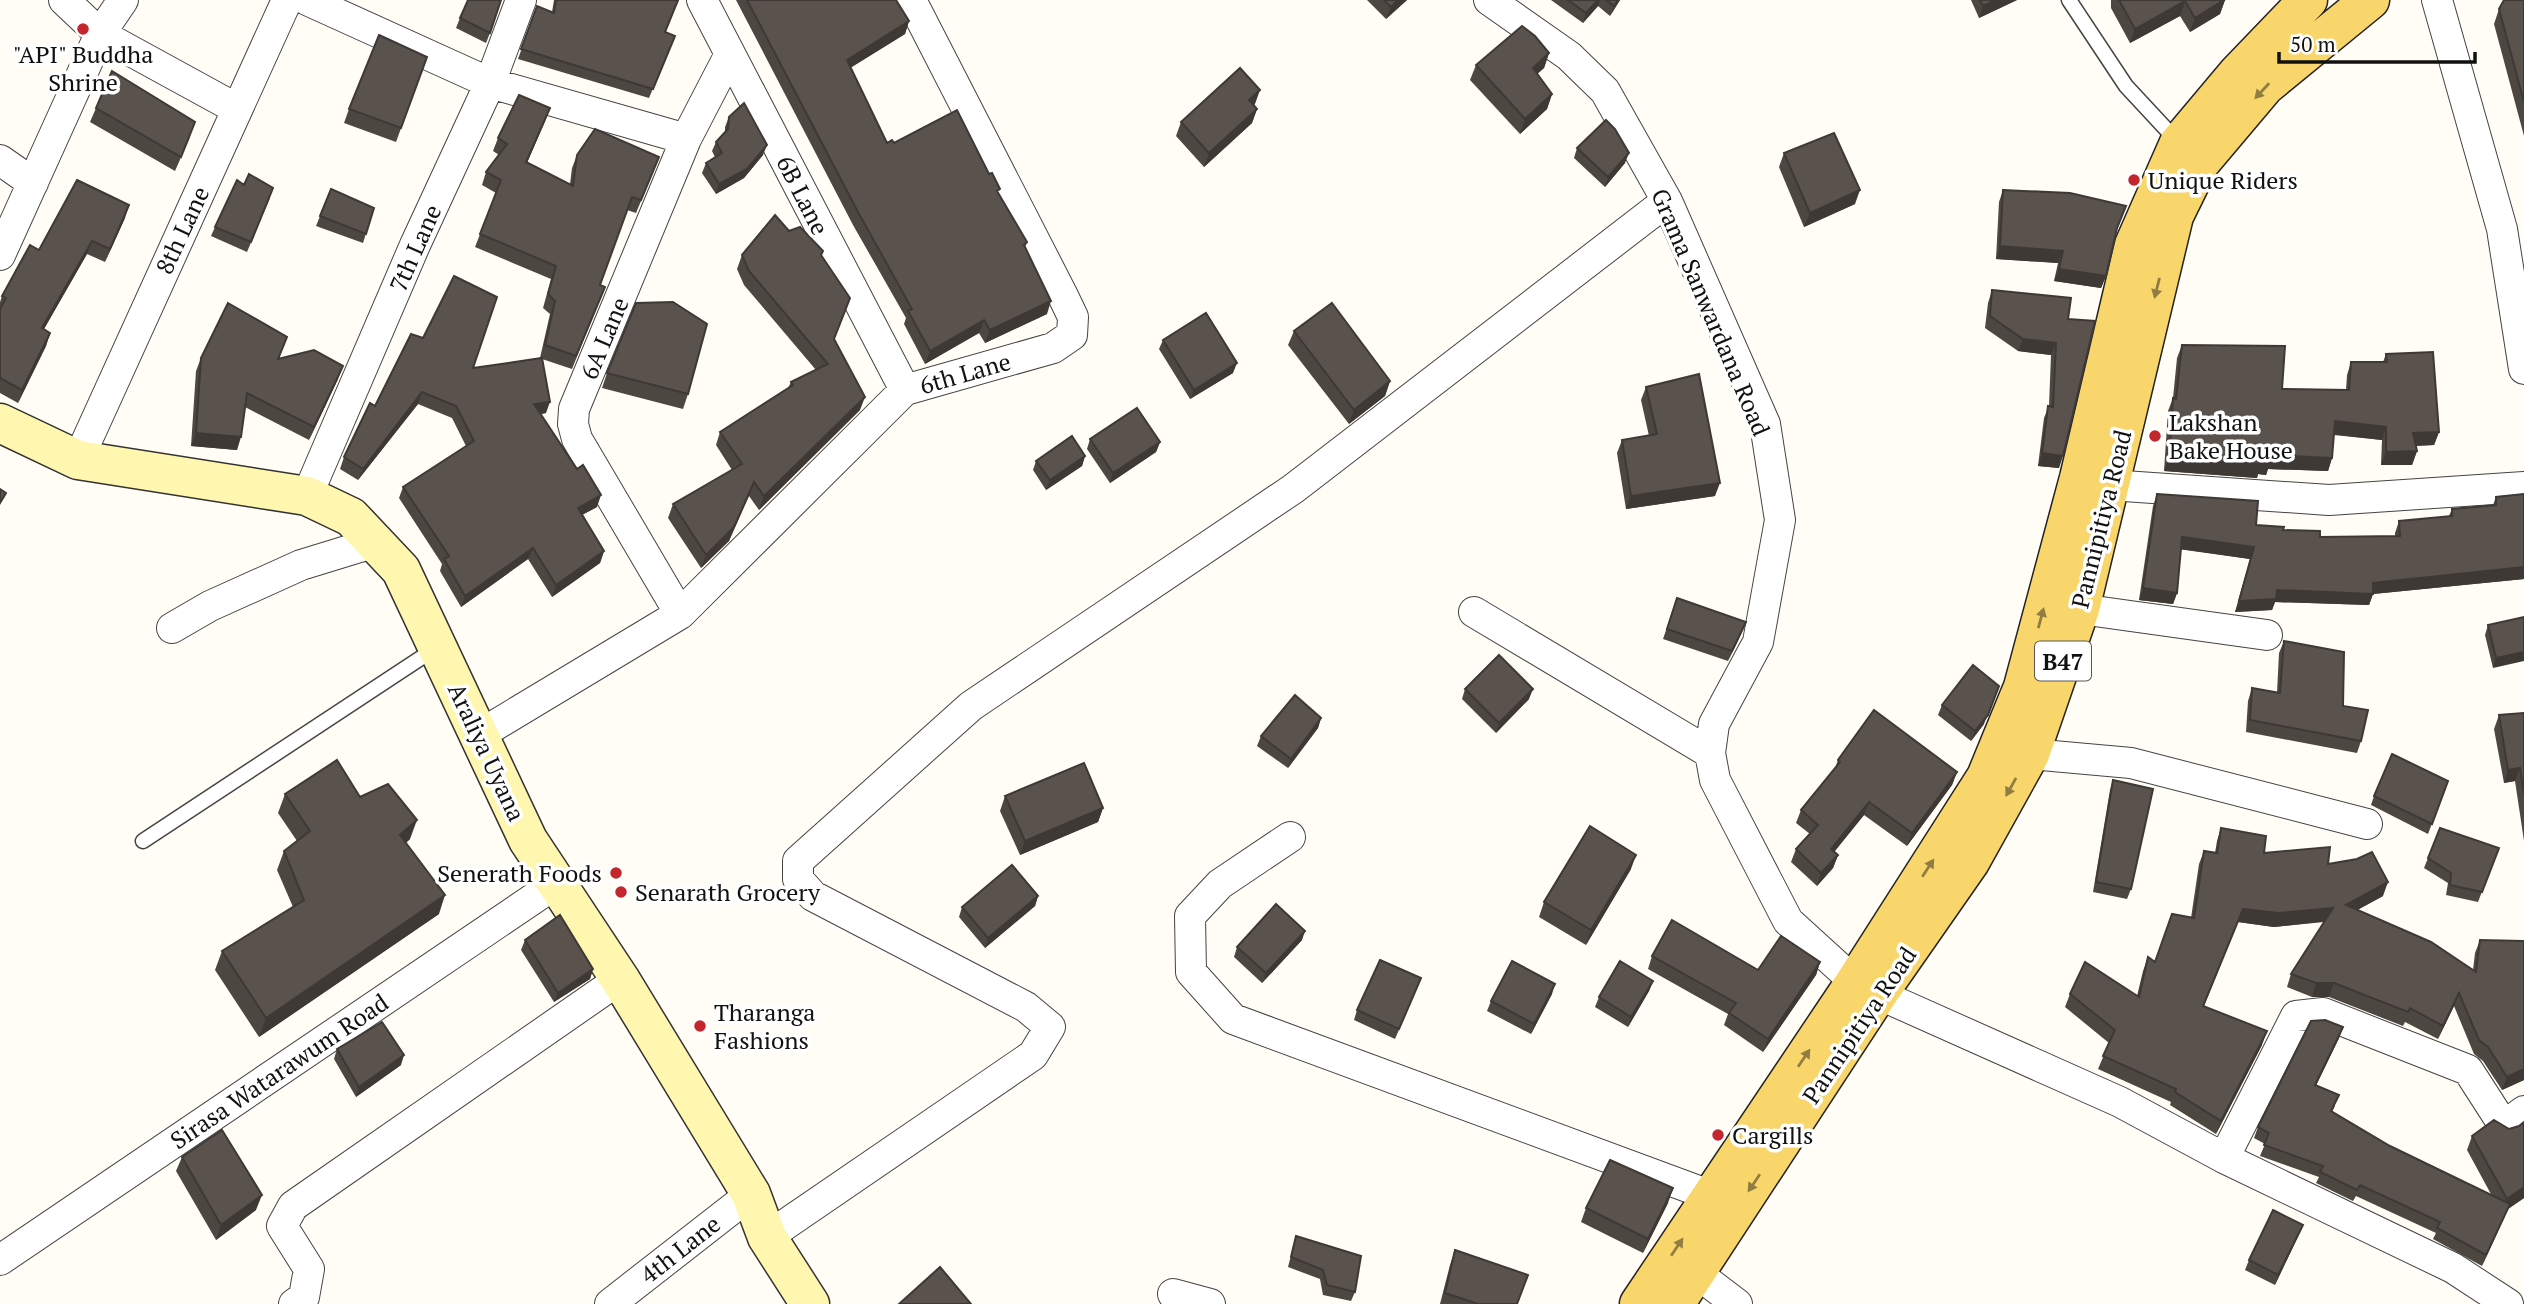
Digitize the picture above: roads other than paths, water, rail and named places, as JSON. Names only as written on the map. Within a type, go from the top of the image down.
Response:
[{"type":"main road","name":"Pannipitiya Road","points":[[1675,1304],[1867,988],[1986,778],[2022,687],[2079,478],[2134,245],[2179,143],[2237,74],[2308,0]]},
{"type":"main road","name":"Pannipitiya Road","points":[[1639,1304],[1712,1196],[1867,988],[1970,862],[2030,754],[2080,609],[2174,216],[2200,163],[2265,86],[2370,0]]},
{"type":"street","points":[[64,0],[100,34],[237,109]]},
{"type":"street","points":[[0,255],[100,34],[123,0]]},
{"type":"street","name":"8th Lane","points":[[78,460],[287,0]]},
{"type":"street","points":[[307,0],[490,83],[686,139]]},
{"type":"street","name":"7th Lane","points":[[307,496],[415,245],[490,83],[521,0]]},
{"type":"street","name":"6B Lane","points":[[702,0],[905,390]]},
{"type":"street","name":"6th Lane","points":[[479,736],[680,614],[905,390],[1064,343],[1072,335],[1073,317],[911,0]]},
{"type":"street","name":"Grama Sanwardana Road","points":[[1489,0],[1569,56],[1605,91],[1667,201],[1765,424],[1780,520],[1758,642],[1714,724],[1710,753],[1715,780],[1788,921],[1867,988],[2120,1102],[2224,1158],[2453,1268],[2508,1304]]},
{"type":"street","points":[[2437,0],[2513,226],[2524,369]]},
{"type":"street","name":"6A Lane","points":[[680,614],[604,487],[573,424],[574,409],[686,139],[730,54]]},
{"type":"street","points":[[0,160],[33,183]]},
{"type":"street","points":[[767,1237],[1033,1055],[1050,1027],[1026,1007],[813,896],[798,879],[798,862],[971,706],[1293,489],[1667,201]]},
{"type":"street","name":"Araliya Uyana","points":[[0,423],[78,460],[307,496],[351,517],[376,542],[401,570],[528,840],[620,979],[751,1194],[767,1237],[810,1304]]},
{"type":"street","points":[[2109,485],[2329,500],[2524,487]]},
{"type":"street","points":[[172,628],[209,606],[301,565],[376,542]]},
{"type":"street","points":[[2080,609],[2267,635]]},
{"type":"street","points":[[1474,612],[1710,753]]},
{"type":"street","points":[[2030,754],[2131,763],[2367,824]]},
{"type":"street","points":[[1290,837],[1220,884],[1190,916],[1192,972],[1233,1019],[1712,1196]]},
{"type":"street","name":"Sirasa Watarawum Road","points":[[2,1254],[558,882]]},
{"type":"street","points":[[294,1304],[304,1297],[309,1269],[282,1226],[293,1206],[620,979]]},
{"type":"street","points":[[2224,1158],[2295,1016],[2323,1013],[2468,1070],[2504,1126],[2524,1111]]},
{"type":"street","name":"4th Lane","points":[[610,1304],[751,1194]]},
{"type":"street","points":[[1695,1272],[1737,1304]]},
{"type":"street","points":[[1173,1294],[1210,1304]]},
{"type":"lane","points":[[2069,0],[2126,86],[2179,143]]},
{"type":"lane","points":[[142,841],[438,648]]},
{"type":"place","name":"\"API\" Buddha Shrine","points":[[83,29]]},
{"type":"place","name":"Unique Riders","points":[[2134,180]]},
{"type":"place","name":"Lakshan Bake House","points":[[2155,436]]},
{"type":"place","name":"Senerath Foods","points":[[616,873]]},
{"type":"place","name":"Senarath Grocery","points":[[621,892]]},
{"type":"place","name":"Tharanga Fashions","points":[[700,1026]]},
{"type":"place","name":"Cargills","points":[[1718,1135]]}]
